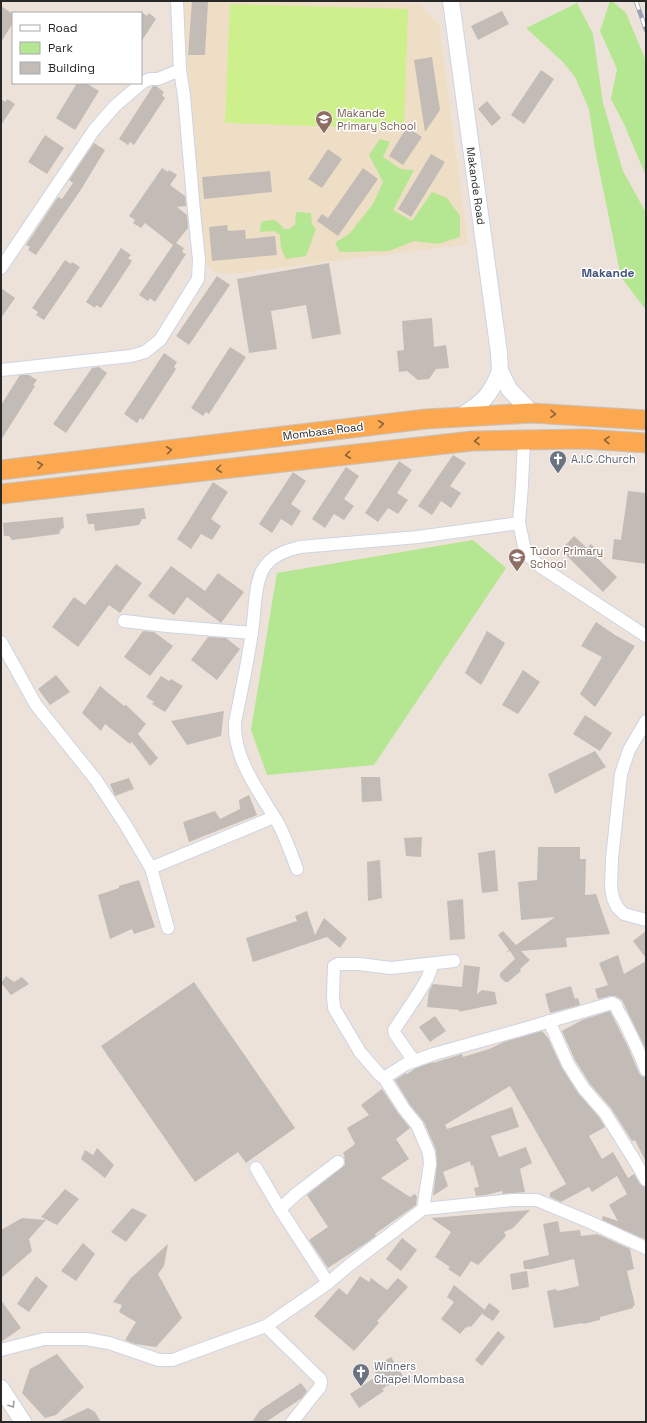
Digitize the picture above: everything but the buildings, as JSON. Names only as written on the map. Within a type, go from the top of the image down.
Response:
[{"type":"highway","name":"Mombasa Road","points":[[1,470],[460,416],[532,413],[646,420]]},
{"type":"highway","points":[[1,494],[472,441],[584,439],[646,443]]},
{"type":"main road","name":"Makande Road","points":[[451,1],[498,346],[500,371],[509,389],[532,413]]},
{"type":"main road","name":"Makande Road","points":[[460,416],[478,405],[486,397],[494,387],[500,371]]},
{"type":"main road","points":[[1,1388],[23,1422]]},
{"type":"street","points":[[1,370],[131,356],[145,352],[160,340],[198,279],[199,260],[184,96],[180,70],[178,1]]},
{"type":"street","points":[[142,83],[180,70]]},
{"type":"street","points":[[1,268],[94,130],[114,106],[141,84]]},
{"type":"street","points":[[524,440],[522,485],[518,523],[524,546],[530,557],[541,567],[646,636]]},
{"type":"street","points":[[297,869],[289,846],[274,817],[255,787],[238,749],[235,737],[235,722],[262,571],[273,558],[284,551],[300,547],[418,537],[518,523]]},
{"type":"street","points":[[124,621],[252,633]]},
{"type":"street","points":[[1,642],[36,705],[96,780],[125,824],[151,868],[168,928]]},
{"type":"street","points":[[646,721],[629,750],[621,774],[612,859],[611,887],[613,898],[617,907],[624,914],[646,920]]},
{"type":"street","points":[[151,868],[274,817]]},
{"type":"street","points":[[423,1209],[430,1164],[429,1153],[417,1125],[404,1109],[384,1078],[360,1052],[334,1008],[334,966],[338,964],[359,964],[391,968],[454,961]]},
{"type":"street","points":[[414,1061],[395,1034],[394,1030],[427,979],[433,964]]},
{"type":"street","points":[[384,1078],[402,1066],[434,1054],[549,1022],[607,1003],[614,1003],[639,1052],[646,1070]]},
{"type":"street","points":[[549,1022],[568,1064],[584,1089],[605,1113],[646,1180]]},
{"type":"street","points":[[280,1209],[303,1188],[338,1162]]},
{"type":"street","points":[[256,1168],[280,1209],[328,1283]]},
{"type":"street","points":[[1,1350],[44,1340],[86,1339],[108,1343],[148,1357],[166,1360],[183,1356],[266,1326],[328,1283],[423,1209],[513,1200],[537,1200],[646,1248]]},
{"type":"street","points":[[266,1326],[320,1378],[320,1387],[292,1422]]},
{"type":"shaded area","name":"Makande Primary School","points":[[181,1],[350,1],[420,4],[439,25],[468,244],[231,274],[214,272],[206,263]]},
{"type":"green space","points":[[610,1],[626,13],[646,61],[646,176],[624,124],[611,99],[617,69],[600,31]]},
{"type":"green space","points":[[577,3],[593,34],[603,103],[623,171],[646,213],[646,310],[621,277],[595,149],[589,109],[575,77],[563,62],[526,28]]},
{"type":"green space","points":[[230,4],[408,9],[404,129],[225,123]]},
{"type":"green space","points":[[380,139],[390,142],[383,157],[401,169],[414,170],[393,210],[412,221],[432,192],[447,198],[460,216],[460,237],[438,244],[414,241],[389,251],[340,252],[335,243],[350,233],[373,204],[383,182],[369,155]]},
{"type":"green space","points":[[296,212],[311,213],[312,224],[316,229],[306,256],[286,259],[281,248],[280,235],[274,231],[260,232],[261,222],[274,220],[284,229],[289,229],[295,225]]},
{"type":"green space","points":[[473,540],[506,568],[374,765],[267,775],[251,730],[277,573]]},
{"type":"railway","points":[[636,1],[646,30]]},
{"type":"place","name":"Makande Primary School","points":[[324,134]]},
{"type":"place","name":"A.I.C .Church","points":[[558,474]]},
{"type":"place","name":"Tudor Primary School","points":[[517,572]]},
{"type":"place","name":"Winners Chapel Mombasa","points":[[361,1387]]},
{"type":"district","name":"Makande","points":[[608,273]]}]
